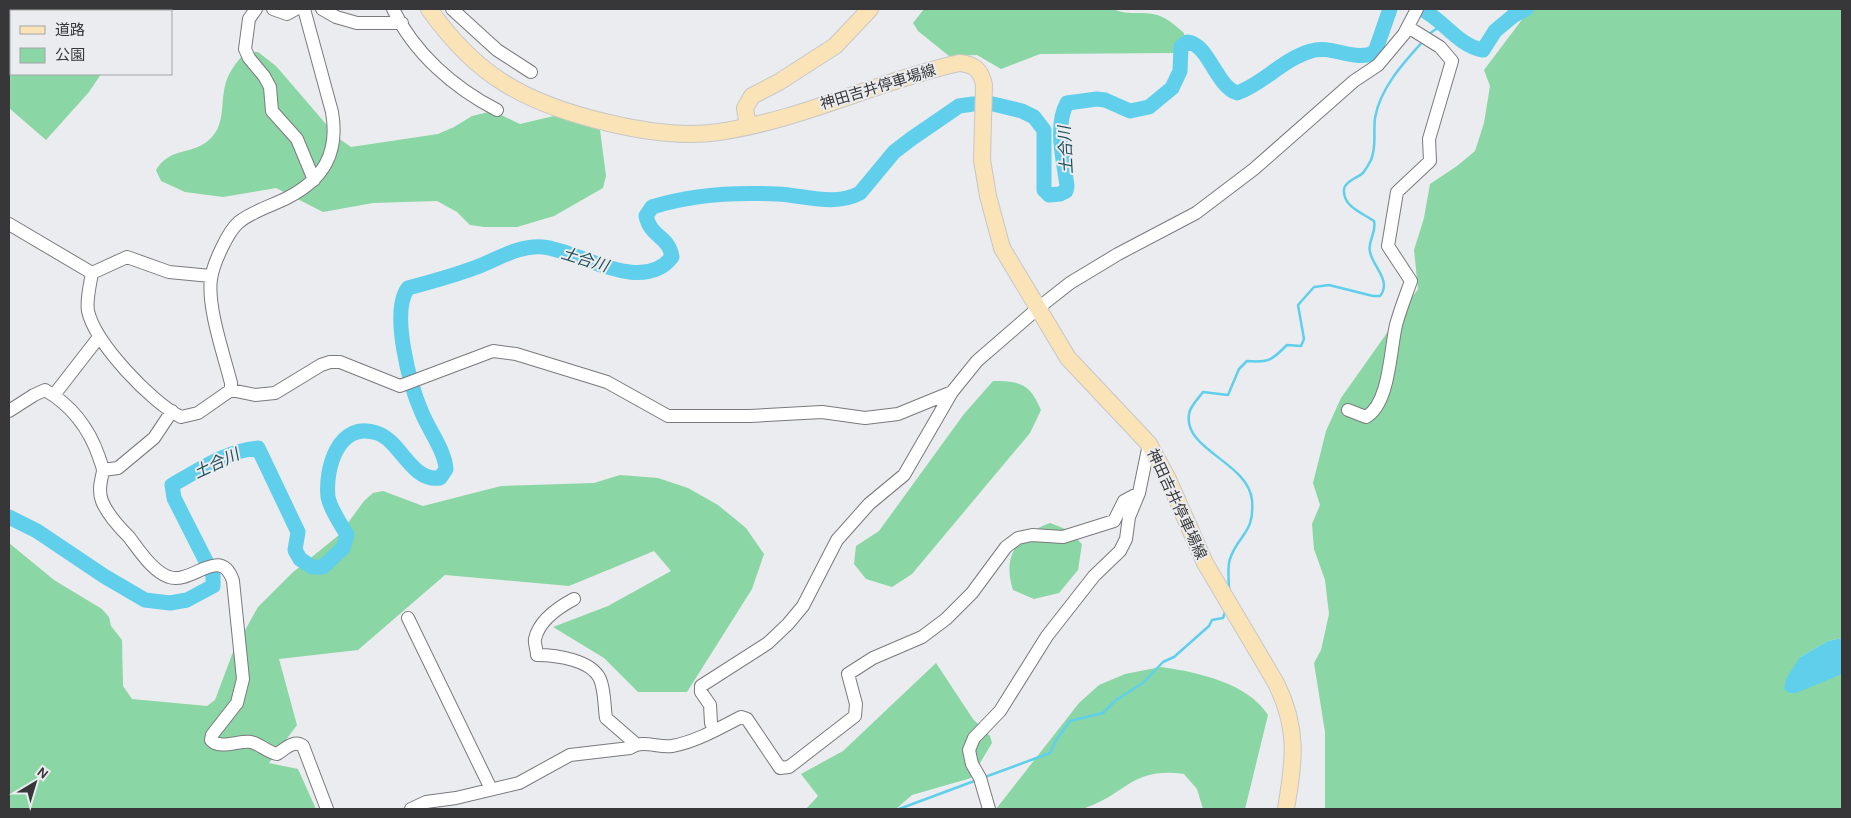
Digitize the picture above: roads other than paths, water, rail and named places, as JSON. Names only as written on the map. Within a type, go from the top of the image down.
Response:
[{"type":"main road","name":"神田吉井停車場線","points":[[429,9],[452,38],[485,70],[528,96],[590,118],[642,129],[707,134],[748,126],[959,63],[970,64],[982,74],[984,103],[982,160],[995,224],[1002,248],[1068,358],[1149,444],[1167,477],[1209,572],[1286,703],[1294,739],[1294,762],[1286,809]]},
{"type":"main road","points":[[748,126],[745,108],[752,96],[779,82],[834,46],[870,9]]},
{"type":"street","points":[[256,9],[249,19],[245,49],[249,58],[264,76],[270,87],[272,110],[297,139],[314,180]]},
{"type":"street","points":[[273,9],[287,14],[296,9]]},
{"type":"street","points":[[231,390],[231,383],[210,296],[211,276],[223,245],[237,223],[288,198],[314,180],[332,152],[334,127],[304,9]]},
{"type":"street","points":[[325,9],[336,17],[357,24],[402,23]]},
{"type":"street","points":[[393,9],[419,48],[454,83],[497,110]]},
{"type":"street","points":[[714,730],[711,723],[710,705],[701,692],[702,686],[768,643],[788,624],[803,606],[837,540],[869,504],[904,475],[912,465],[952,392],[977,361],[1037,309],[1070,284],[1118,254],[1196,213],[1254,170],[1354,81],[1378,65],[1408,27],[1418,9]]},
{"type":"street","points":[[458,10],[497,50],[531,72]]},
{"type":"street","points":[[1348,410],[1366,417],[1373,413],[1383,394],[1397,323],[1411,281],[1388,246],[1397,192],[1430,161],[1429,139],[1452,61],[1440,47],[1408,27]]},
{"type":"street","points":[[9,224],[92,273]]},
{"type":"street","points":[[92,273],[127,257],[168,272],[211,276]]},
{"type":"street","points":[[92,273],[88,310],[99,337],[135,380],[180,417],[194,414],[231,390],[255,395],[276,393],[321,365],[330,362],[340,362],[400,386],[493,352],[516,354],[607,382],[668,416],[750,416],[822,412],[865,418],[898,414],[952,392]]},
{"type":"street","points":[[54,395],[99,337]]},
{"type":"street","points":[[9,411],[45,390],[54,395],[87,428],[103,470],[100,490],[102,502],[116,523],[158,571],[167,577],[178,579],[213,565],[220,565],[228,570],[232,577],[243,679],[237,704],[212,736],[212,740],[219,745],[250,742],[267,752],[277,754],[294,743],[300,743],[305,750],[327,809]]},
{"type":"street","points":[[103,470],[118,468],[154,438],[172,411]]},
{"type":"street","points":[[990,809],[980,778],[972,764],[970,750],[974,738],[1000,711],[1053,628],[1094,576],[1120,551],[1126,539],[1129,517],[1139,493],[1149,444]]},
{"type":"street","points":[[411,809],[426,802],[456,798],[519,783],[570,755],[630,748],[636,744],[671,746],[741,718],[747,719],[780,768],[789,767],[856,716],[856,704],[848,674],[873,658],[922,637],[946,619],[972,593],[1006,547],[1018,538],[1032,534],[1063,538],[1114,521],[1124,501],[1139,493]]},
{"type":"street","points":[[574,599],[560,607],[542,624],[535,639],[537,655],[575,661],[588,666],[599,678],[604,691],[606,718],[636,744]]},
{"type":"street","points":[[408,618],[492,789]]},
{"type":"water","points":[[1842,638],[1842,674],[1796,693],[1789,693],[1784,689],[1786,679],[1800,657],[1828,641]]},
{"type":"waterway","name":"土合川","points":[[9,517],[37,531],[104,576],[145,600],[170,603],[187,600],[213,586],[213,575],[174,498],[172,485],[224,457],[258,448],[298,532],[295,550],[300,559],[312,567],[323,567],[343,548],[347,535],[333,511],[328,497],[329,473],[332,461],[344,440],[352,434],[364,431],[377,433],[393,444],[421,474],[430,478],[440,478],[446,469],[443,455],[417,401],[404,349],[401,314],[403,299],[408,288],[466,271],[524,248],[534,247],[557,250],[609,268],[627,272],[644,272],[659,268],[672,257],[667,245],[648,223],[646,216],[652,207],[682,199],[745,193],[777,194],[829,200],[850,197],[860,193],[894,152],[959,106],[993,104],[1022,111],[1034,117],[1044,130],[1044,190],[1049,195],[1060,194],[1066,191],[1067,186],[1060,133],[1063,112],[1067,103],[1097,99],[1105,100],[1130,111],[1149,107],[1172,88],[1180,71],[1181,47],[1187,42],[1201,49],[1223,82],[1237,93],[1256,84],[1291,60],[1311,51],[1319,49],[1360,56],[1368,55],[1375,52],[1390,9]]},
{"type":"waterway","name":"土合川","points":[[1421,9],[1429,13],[1458,38],[1474,48],[1483,50],[1495,31],[1513,16],[1526,9]]},
{"type":"waterway","points":[[1429,34],[1442,25]]},
{"type":"waterway","points":[[1229,589],[1229,562],[1233,551],[1251,520],[1252,500],[1248,487],[1240,476],[1205,447],[1196,437],[1190,426],[1190,411],[1203,392],[1228,395],[1239,369],[1247,361],[1265,361],[1278,354],[1287,345],[1301,346],[1304,339],[1298,305],[1314,287],[1329,285],[1380,296],[1384,285],[1383,279],[1369,248],[1375,225],[1374,221],[1350,205],[1344,190],[1348,182],[1363,173],[1371,160],[1373,155],[1375,118],[1387,86],[1401,66],[1424,40]]},
{"type":"waterway","points":[[985,777],[1050,753],[1056,740],[1070,721],[1103,713],[1116,700],[1143,683],[1163,662],[1174,657],[1209,626],[1212,620],[1223,618],[1225,612]]},
{"type":"waterway","points":[[899,809],[977,780]]}]
